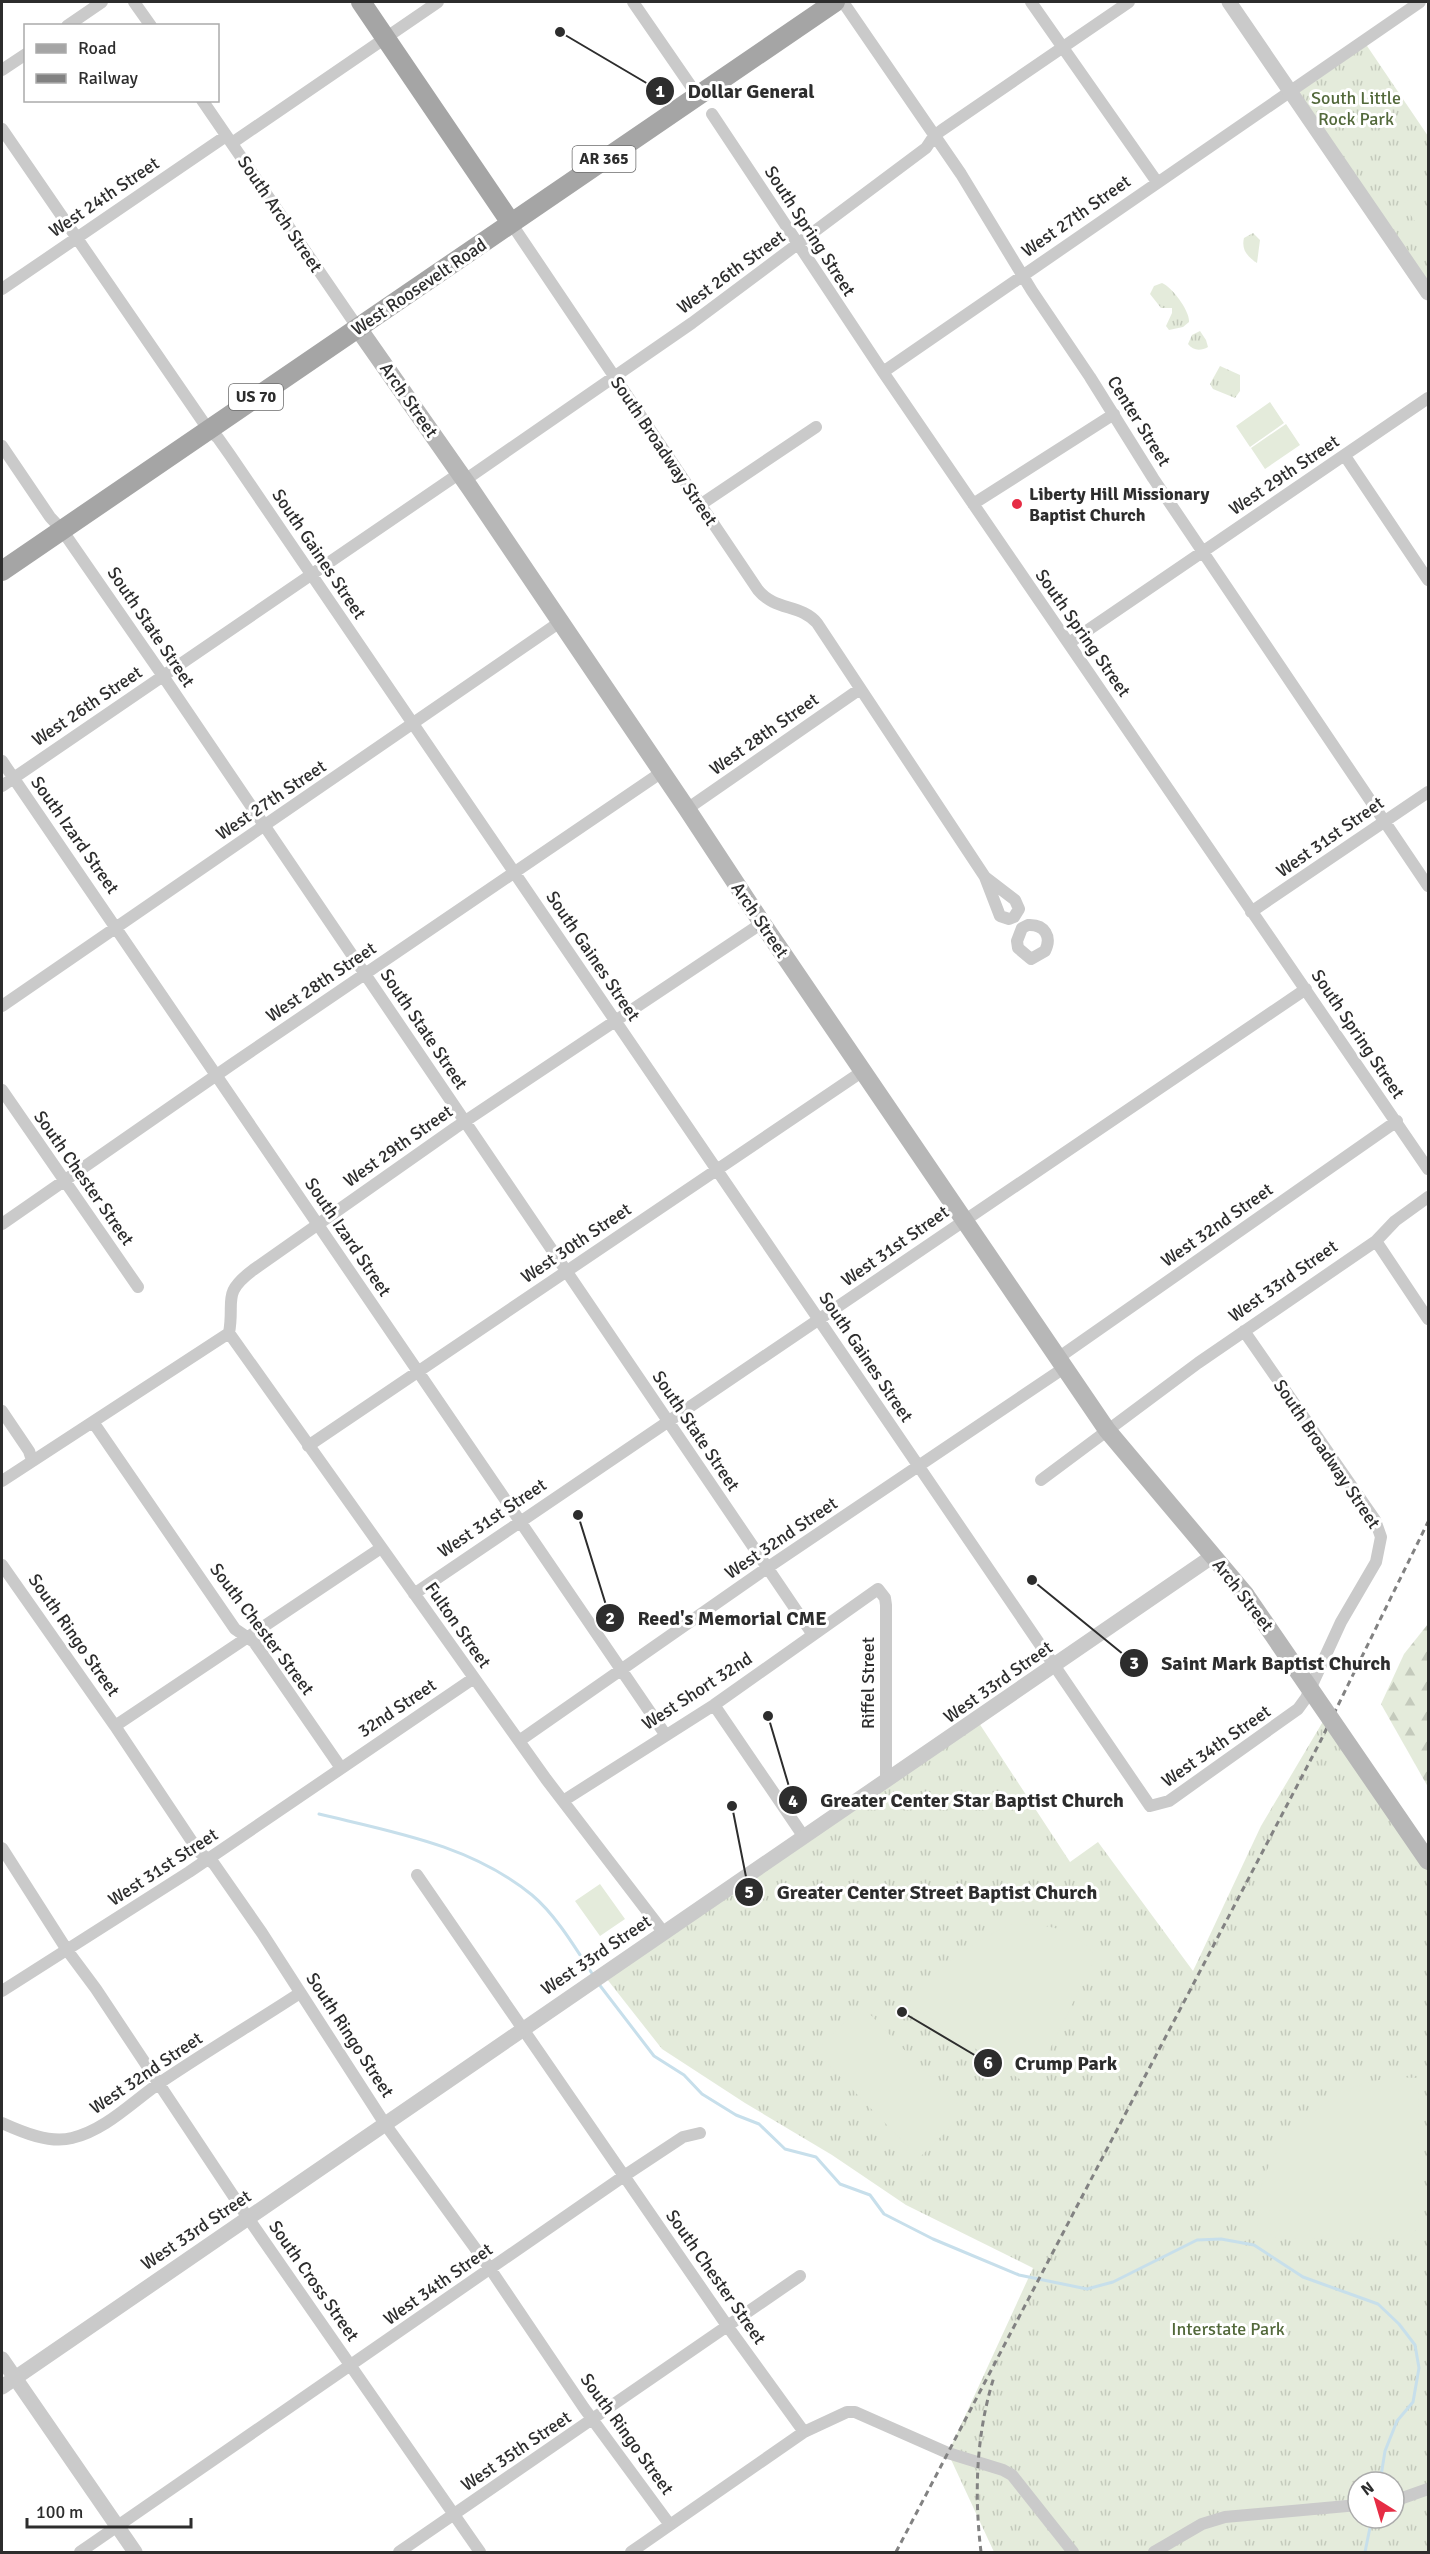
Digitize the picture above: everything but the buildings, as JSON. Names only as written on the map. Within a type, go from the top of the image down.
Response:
[{"type":"main road","name":"South Broadway Street","points":[[361,2],[511,223]]},
{"type":"main road","name":"West Roosevelt Road","points":[[2,571],[835,2]]},
{"type":"main road","name":"Arch Street","points":[[358,328],[462,476],[762,923],[1107,1430],[1245,1594],[1428,1861]]},
{"type":"street","points":[[70,24],[102,2]]},
{"type":"street","points":[[134,2],[150,24]]},
{"type":"street","name":"West 24th Street","points":[[2,289],[76,238],[438,2]]},
{"type":"street","points":[[633,2],[697,95]]},
{"type":"street","name":"Center Street","points":[[843,2],[934,136],[1024,274],[1032,291],[1203,551],[1428,886]]},
{"type":"street","points":[[1031,2],[1157,182]]},
{"type":"street","name":"West 26th Street","points":[[2,786],[311,574],[614,377],[688,326],[926,148],[934,136],[1129,2]]},
{"type":"street","points":[[1229,2],[1428,293]]},
{"type":"street","name":"West 27th Street","points":[[883,372],[1420,2]]},
{"type":"street","points":[[2,70],[24,55]]},
{"type":"street","name":"South Arch Street","points":[[203,102],[358,328]]},
{"type":"street","name":"South Spring Street","points":[[712,114],[883,372],[1428,1169]]},
{"type":"street","name":"South Gaines Street","points":[[2,129],[208,429],[224,447],[311,574],[1150,1806]]},
{"type":"street","name":"South Broadway Street","points":[[511,223],[700,505],[766,599],[812,618],[985,877],[1000,916],[1009,919],[1014,917],[1019,909],[1015,900],[985,877]]},
{"type":"street","name":"West 29th Street","points":[[1069,643],[1428,398]]},
{"type":"street","points":[[973,504],[1114,414]]},
{"type":"street","points":[[700,505],[816,427]]},
{"type":"street","name":"South State Street","points":[[2,446],[265,826],[813,1635]]},
{"type":"street","points":[[1344,456],[1428,580]]},
{"type":"street","name":"West 27th Street","points":[[2,1006],[560,622]]},
{"type":"street","name":"West 28th Street","points":[[687,809],[860,689]]},
{"type":"street","name":"South Izard Street","points":[[2,760],[664,1734]]},
{"type":"street","name":"West 28th Street","points":[[2,1224],[662,772]]},
{"type":"street","name":"West 31st Street","points":[[1251,912],[1428,792]]},
{"type":"street","name":"South Broadway Street","points":[[1014,917],[1022,928]]},
{"type":"street","name":"West 29th Street","points":[[229,1333],[231,1298],[236,1284],[465,1121],[762,923]]},
{"type":"street","name":"West 31st Street","points":[[414,1594],[1306,989]]},
{"type":"street","name":"West 30th Street","points":[[308,1446],[863,1071]]},
{"type":"street","name":"South Chester Street","points":[[2,1090],[138,1287]]},
{"type":"street","name":"West 32nd Street","points":[[519,1741],[767,1568],[919,1467],[1396,1121]]},
{"type":"street","name":"West 33rd Street","points":[[1041,1480],[1244,1331],[1376,1241],[1395,1221],[1428,1197]]},
{"type":"street","points":[[1376,1241],[1428,1318]]},
{"type":"street","name":"South Broadway Street","points":[[1244,1331],[1375,1520],[1381,1533],[1376,1562],[1341,1623],[1306,1698],[1298,1709]]},
{"type":"street","points":[[2,1481],[229,1333]]},
{"type":"street","name":"Fulton Street","points":[[229,1333],[519,1741],[664,1933]]},
{"type":"street","points":[[2,1411],[29,1451],[32,1460]]},
{"type":"street","name":"South Chester Street","points":[[93,1422],[236,1629],[249,1636],[341,1768]]},
{"type":"street","points":[[115,1726],[381,1548]]},
{"type":"street","name":"West 33rd Street","points":[[2,2387],[1213,1556]]},
{"type":"street","name":"South Ringo Street","points":[[2,1565],[115,1726],[199,1852],[208,1859],[262,1933],[386,2124],[491,2270],[593,2421],[670,2525]]},
{"type":"street","name":"West Short 32nd","points":[[563,1801],[714,1704],[878,1589]]},
{"type":"street","name":"Riffel Street","points":[[878,1589],[885,1598],[886,1605],[886,1779]]},
{"type":"street","name":"32nd Street","points":[[341,1768],[474,1678]]},
{"type":"street","points":[[714,1704],[804,1837]]},
{"type":"street","name":"West 34th Street","points":[[1150,1806],[1169,1801],[1298,1709]]},
{"type":"street","name":"West 31st Street","points":[[2,1991],[208,1859],[341,1768]]},
{"type":"street","name":"South Cross Street","points":[[2,1848],[67,1950],[96,1989],[248,2218],[480,2553]]},
{"type":"street","name":"South Chester Street","points":[[417,1875],[728,2327],[804,2432]]},
{"type":"street","name":"West 32nd Street","points":[[2,2123],[30,2134],[56,2139],[71,2139],[99,2128],[159,2084],[300,1993]]},
{"type":"street","name":"West 34th Street","points":[[80,2553],[624,2176],[683,2137],[700,2133]]},
{"type":"street","name":"West 35th Street","points":[[399,2553],[800,2276]]},
{"type":"street","points":[[2,2359],[135,2553]]},
{"type":"street","points":[[631,2553],[804,2432],[840,2413],[855,2412],[948,2453],[1003,2470],[1019,2482],[1073,2553]]},
{"type":"street","points":[[1406,2497],[1428,2489]]},
{"type":"street","points":[[1154,2553],[1202,2524],[1225,2517],[1346,2506]]},
{"type":"green space","name":"South Little Rock Park","points":[[1363,40],[1428,136],[1428,293],[1290,91]]},
{"type":"green space","points":[[1418,194],[1428,209],[1428,235],[1426,237],[1403,204]]},
{"type":"green space","points":[[1253,233],[1260,240],[1257,263],[1244,250],[1244,238]]},
{"type":"green space","points":[[1162,283],[1175,294],[1187,312],[1189,322],[1183,327],[1169,330],[1166,326],[1172,308],[1161,308],[1150,294],[1154,286]]},
{"type":"green space","points":[[1200,331],[1208,347],[1200,350],[1188,344],[1192,335]]},
{"type":"green space","points":[[1220,366],[1240,375],[1240,391],[1235,398],[1213,389],[1210,384]]},
{"type":"green space","points":[[1270,402],[1284,423],[1250,447],[1236,426]]},
{"type":"green space","points":[[1286,424],[1300,445],[1265,469],[1251,448]]},
{"type":"green space","points":[[1428,1624],[1428,1787],[1381,1704],[1404,1654]]},
{"type":"green space","name":"Interstate Park","points":[[1328,1713],[1428,1861],[1428,2552],[994,2552],[948,2453],[1033,2268],[906,2205],[832,2155],[745,2103],[662,2049],[603,1974],[977,1720],[1070,1862],[1098,1842],[1193,1971],[1261,1826]]},
{"type":"green space","points":[[600,1884],[625,1919],[600,1936],[575,1901]]},
{"type":"green space","points":[[1013,1924],[1038,1925],[1059,1930],[1079,1939],[1096,1956],[1037,2075],[1021,2080],[909,2003],[931,1978],[956,1956],[984,1938]]},
{"type":"green space","points":[[862,2006],[965,2113],[919,2158],[815,2051]]},
{"type":"green space","points":[[1391,2077],[1419,2078],[1418,2228],[1408,2239],[1277,2238],[1258,2228],[1258,2199],[1264,2177],[1283,2143],[1296,2128],[1326,2102],[1343,2092]]},
{"type":"waterway","points":[[319,1814],[430,1842],[457,1852],[508,1878],[532,1895],[549,1912],[593,1975]]},
{"type":"waterway","points":[[598,1983],[654,2056],[684,2075],[702,2094],[736,2115],[759,2124],[785,2149],[816,2157],[840,2184],[870,2195],[884,2214],[933,2239],[1019,2275],[1087,2289],[1113,2282],[1197,2240],[1221,2239],[1254,2245],[1303,2277],[1378,2304],[1399,2324],[1415,2345],[1419,2368],[1413,2402],[1397,2421],[1385,2451],[1382,2470]]},
{"type":"waterway","points":[[1365,2552],[1370,2530]]},
{"type":"railway","points":[[896,2552],[1320,1742],[1428,1522]]},
{"type":"railway","points":[[981,2552],[978,2464],[983,2420],[994,2377]]},
{"type":"place","name":"Dollar General","points":[[560,32]]},
{"type":"place","name":"Liberty Hill Missionary Baptist Church","points":[[1017,504]]},
{"type":"place","name":"Reed's Memorial CME","points":[[578,1515]]},
{"type":"place","name":"Saint Mark Baptist Church","points":[[1032,1580]]},
{"type":"place","name":"Greater Center Star Baptist Church","points":[[768,1716]]},
{"type":"place","name":"Greater Center Street Baptist Church","points":[[732,1806]]},
{"type":"place","name":"Crump Park","points":[[902,2012]]}]
